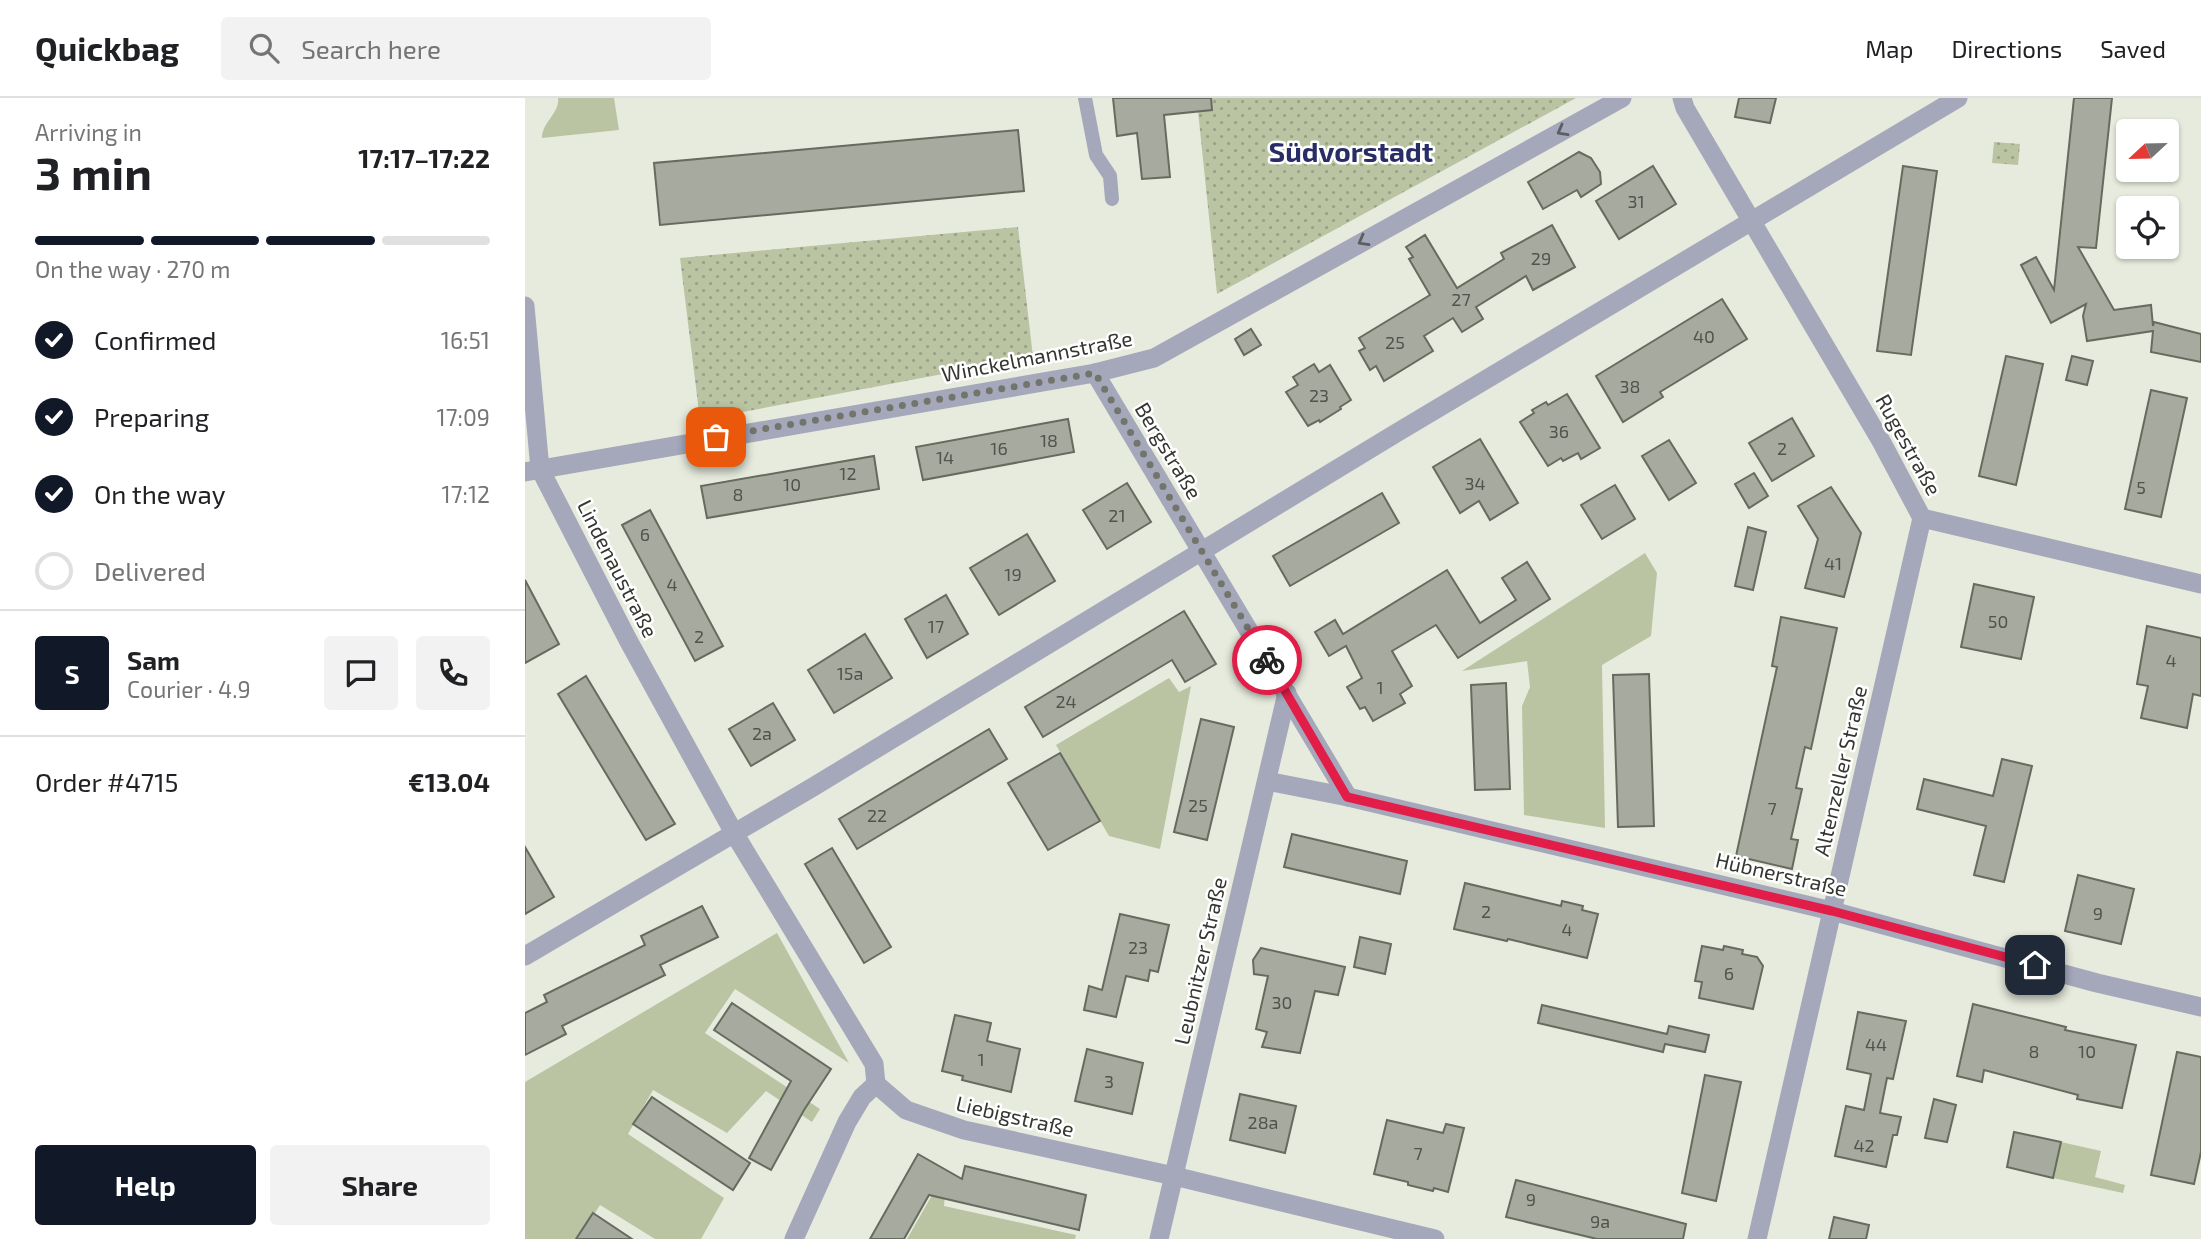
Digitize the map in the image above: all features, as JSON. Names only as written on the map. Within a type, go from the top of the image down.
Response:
[{"type":"street","points":[[1085,98],[1096,155],[1110,176],[1112,200]]},
{"type":"street","name":"Winckelmannstraße","points":[[533,471],[1095,373],[1154,358],[1622,98]]},
{"type":"street","name":"Rugestraße","points":[[1682,98],[1685,108],[1881,441],[1922,518],[2201,584]]},
{"type":"street","points":[[525,956],[1958,98]]},
{"type":"street","name":"Lindenaustraße","points":[[525,306],[533,471],[734,833]]},
{"type":"street","name":"Bergstraße","points":[[1095,373],[1201,552]]},
{"type":"street","name":"Altenzeller Straße","points":[[1757,1239],[1922,518]]},
{"type":"street","points":[[1201,552],[1347,797]]},
{"type":"street","name":"Leubnitzer Straße","points":[[1159,1239],[1287,693]]},
{"type":"street","name":"Hübnerstraße","points":[[1267,781],[1347,797],[1832,911],[2097,983],[2201,1007]]},
{"type":"street","points":[[734,833],[874,1064],[876,1084],[862,1097],[847,1122],[794,1239]]},
{"type":"street","name":"Liebigstraße","points":[[876,1084],[906,1110],[964,1130],[1174,1176],[1435,1239]]},
{"type":"green space","points":[[558,98],[614,98],[619,130],[542,138]]},
{"type":"green space","points":[[1201,98],[1576,98],[1217,294],[1198,111]]},
{"type":"green space","points":[[1994,142],[2020,144],[2018,165],[1992,163]]},
{"type":"green space","points":[[1018,227],[1033,357],[700,420],[680,258]]},
{"type":"green space","points":[[1645,553],[1657,573],[1651,636],[1602,665],[1605,828],[1524,815],[1522,706],[1530,687],[1527,661],[1462,671]]},
{"type":"green space","points":[[1169,678],[1179,692],[1191,686],[1160,849],[1109,836],[1056,745]]},
{"type":"green space","points":[[777,933],[849,1063],[735,989],[705,1033],[820,1109],[812,1122],[766,1091],[727,1133],[653,1090],[628,1134],[724,1198],[701,1239],[655,1239],[600,1205],[578,1239],[525,1239],[525,1082]]},
{"type":"green space","points":[[2061,1142],[2101,1151],[2095,1177],[2125,1185],[2123,1193],[2053,1178]]},
{"type":"green space","points":[[947,1169],[944,1206],[1076,1235],[1075,1239],[907,1239]]},
{"type":"building","points":[[1113,98],[1211,98],[1212,110],[1164,115],[1170,177],[1142,179],[1137,133],[1117,136]]},
{"type":"building","points":[[1739,98],[1776,98],[1770,123],[1735,117]]},
{"type":"building","points":[[2074,98],[2112,98],[2096,248],[2078,247],[2114,310],[2151,305],[2153,326],[2154,322],[2201,334],[2201,362],[2151,352],[2153,331],[2087,341],[2083,316],[2086,304],[2051,323],[2021,265],[2036,257],[2054,290]]},
{"type":"building","points":[[1018,130],[1024,191],[660,225],[654,163]]},
{"type":"building","points":[[1579,152],[1591,158],[1600,172],[1601,184],[1581,197],[1577,190],[1543,209],[1528,182]]},
{"type":"building","points":[[1653,166],[1676,204],[1619,239],[1596,201]]},
{"type":"building","points":[[1903,166],[1937,171],[1911,355],[1877,351]]},
{"type":"building","points":[[1552,225],[1575,267],[1533,290],[1526,276],[1476,307],[1483,319],[1462,332],[1453,318],[1424,336],[1433,351],[1384,381],[1376,366],[1370,370],[1359,351],[1365,348],[1359,338],[1430,295],[1409,259],[1413,257],[1406,247],[1425,235],[1457,288],[1504,259],[1501,253]]},
{"type":"building","points":[[1722,299],[1747,339],[1660,392],[1663,397],[1623,422],[1596,376]]},
{"type":"building","points":[[1251,329],[1261,345],[1244,355],[1235,339]]},
{"type":"building","points":[[2006,356],[2043,364],[2016,485],[1979,476]]},
{"type":"building","points":[[2072,356],[2093,361],[2087,385],[2066,380]]},
{"type":"building","points":[[1314,364],[1319,372],[1330,365],[1351,400],[1320,422],[1319,420],[1308,426],[1286,392],[1298,385],[1293,377]]},
{"type":"building","points":[[2151,390],[2187,398],[2161,517],[2125,509]]},
{"type":"building","points":[[1567,394],[1600,448],[1581,459],[1578,453],[1563,461],[1561,458],[1548,466],[1520,422],[1534,413],[1532,410],[1546,402],[1548,405]]},
{"type":"building","points":[[1792,418],[1814,456],[1772,481],[1749,443]]},
{"type":"building","points":[[1068,419],[1074,452],[923,480],[916,447]]},
{"type":"building","points":[[1480,439],[1518,503],[1490,520],[1479,501],[1460,513],[1433,467]]},
{"type":"building","points":[[1669,440],[1696,483],[1669,500],[1642,456]]},
{"type":"building","points":[[874,456],[879,489],[707,518],[701,486]]},
{"type":"building","points":[[1754,473],[1768,496],[1749,508],[1735,484]]},
{"type":"building","points":[[1127,483],[1151,522],[1107,549],[1083,510]]},
{"type":"building","points":[[1615,485],[1635,519],[1602,539],[1581,505]]},
{"type":"building","points":[[1831,487],[1861,533],[1844,597],[1805,588],[1818,539],[1798,506]]},
{"type":"building","points":[[1382,493],[1399,523],[1290,586],[1273,556]]},
{"type":"building","points":[[650,510],[723,646],[695,661],[622,525]]},
{"type":"building","points":[[1748,527],[1766,532],[1753,590],[1735,586]]},
{"type":"building","points":[[1027,534],[1055,581],[999,615],[970,568]]},
{"type":"building","points":[[1527,562],[1550,599],[1458,658],[1436,625],[1392,651],[1412,686],[1400,694],[1405,703],[1373,721],[1365,707],[1360,709],[1347,687],[1362,678],[1346,646],[1329,656],[1315,632],[1335,620],[1343,634],[1447,570],[1480,623],[1516,600],[1502,578]]},
{"type":"building","points":[[525,580],[559,644],[525,663]]},
{"type":"building","points":[[1974,584],[2034,597],[2021,659],[1961,647]]},
{"type":"building","points":[[946,595],[968,634],[927,658],[905,619]]},
{"type":"building","points":[[1184,611],[1216,664],[1185,682],[1172,660],[1043,737],[1025,707]]},
{"type":"building","points":[[1781,617],[1837,628],[1811,749],[1805,747],[1796,788],[1802,789],[1791,839],[1798,840],[1792,869],[1736,856],[1777,667],[1772,666]]},
{"type":"building","points":[[2147,626],[2201,638],[2201,696],[2193,694],[2187,728],[2141,718],[2148,686],[2137,684]]},
{"type":"building","points":[[865,634],[892,678],[834,713],[808,670]]},
{"type":"building","points":[[1649,674],[1654,826],[1618,827],[1613,675]]},
{"type":"building","points":[[586,676],[675,824],[646,840],[558,694]]},
{"type":"building","points":[[1506,683],[1510,789],[1475,790],[1471,685]]},
{"type":"building","points":[[773,703],[795,740],[751,766],[729,729]]},
{"type":"building","points":[[1201,719],[1234,727],[1207,840],[1174,832]]},
{"type":"building","points":[[989,729],[1007,759],[857,849],[839,819]]},
{"type":"building","points":[[1060,753],[1100,821],[1048,850],[1008,783]]},
{"type":"building","points":[[2002,759],[2032,766],[2004,882],[1974,875],[1986,826],[1917,809],[1924,779],[1993,796]]},
{"type":"building","points":[[1292,834],[1407,861],[1400,894],[1284,867]]},
{"type":"building","points":[[525,847],[554,897],[525,914]]},
{"type":"building","points":[[832,848],[891,947],[864,963],[805,864]]},
{"type":"building","points":[[2078,875],[2134,889],[2121,944],[2065,931]]},
{"type":"building","points":[[1465,883],[1561,906],[1562,901],[1583,906],[1582,910],[1598,914],[1587,958],[1454,929]]},
{"type":"building","points":[[702,906],[718,937],[660,965],[665,975],[562,1026],[566,1034],[525,1055],[525,1013],[547,1002],[544,995],[645,945],[641,936]]},
{"type":"building","points":[[1120,914],[1169,925],[1158,972],[1150,970],[1148,981],[1126,976],[1116,1017],[1084,1010],[1089,986],[1102,990]]},
{"type":"building","points":[[1360,937],[1391,944],[1385,974],[1354,967]]},
{"type":"building","points":[[1702,946],[1723,950],[1724,946],[1743,950],[1742,954],[1757,957],[1763,966],[1753,1009],[1699,998],[1702,982],[1695,981]]},
{"type":"building","points":[[1261,948],[1345,967],[1338,995],[1315,991],[1300,1053],[1262,1047],[1267,1032],[1256,1029],[1268,976],[1254,974],[1253,960]]},
{"type":"building","points":[[732,1003],[831,1069],[804,1110],[771,1170],[749,1158],[791,1081],[714,1030]]},
{"type":"building","points":[[1973,1004],[2066,1027],[2065,1030],[2136,1045],[2122,1108],[2077,1099],[2078,1095],[1984,1070],[1982,1082],[1957,1076]]},
{"type":"building","points":[[1542,1005],[1667,1034],[1669,1026],[1709,1035],[1705,1052],[1665,1044],[1663,1052],[1538,1023]]},
{"type":"building","points":[[1858,1012],[1906,1021],[1893,1079],[1887,1078],[1880,1113],[1901,1117],[1897,1135],[1893,1135],[1886,1167],[1835,1156],[1846,1106],[1864,1110],[1871,1074],[1847,1069]]},
{"type":"building","points":[[955,1015],[991,1023],[987,1041],[1020,1049],[1011,1092],[962,1080],[963,1076],[942,1071]]},
{"type":"building","points":[[1087,1049],[1143,1063],[1132,1114],[1075,1101]]},
{"type":"building","points":[[2177,1052],[2201,1057],[2201,1152],[2194,1184],[2151,1175]]},
{"type":"building","points":[[1705,1075],[1741,1082],[1716,1201],[1682,1193]]},
{"type":"building","points":[[1240,1094],[1296,1106],[1285,1153],[1230,1140]]},
{"type":"building","points":[[652,1097],[750,1163],[733,1190],[633,1124]]},
{"type":"building","points":[[1934,1099],[1956,1105],[1947,1142],[1925,1138]]},
{"type":"building","points":[[1387,1120],[1443,1133],[1446,1124],[1464,1128],[1448,1192],[1408,1185],[1408,1182],[1374,1174]]},
{"type":"building","points":[[2014,1132],[2061,1142],[2053,1178],[2007,1167]]},
{"type":"building","points":[[918,1154],[962,1179],[965,1166],[1086,1195],[1079,1230],[929,1195],[904,1239],[870,1239]]},
{"type":"building","points":[[1516,1180],[1686,1224],[1683,1239],[1597,1239],[1506,1217]]},
{"type":"building","points":[[593,1213],[632,1239],[576,1239]]},
{"type":"building","points":[[1834,1217],[1869,1225],[1866,1239],[1829,1239]]},
{"type":"way so far","points":[[716,437],[1095,373],[1267,660]]},
{"type":"district","name":"Südvorstadt","points":[[1351,152]]},
{"type":"route","points":[[1267,660],[1347,797],[1832,911],[2035,965]]}]
